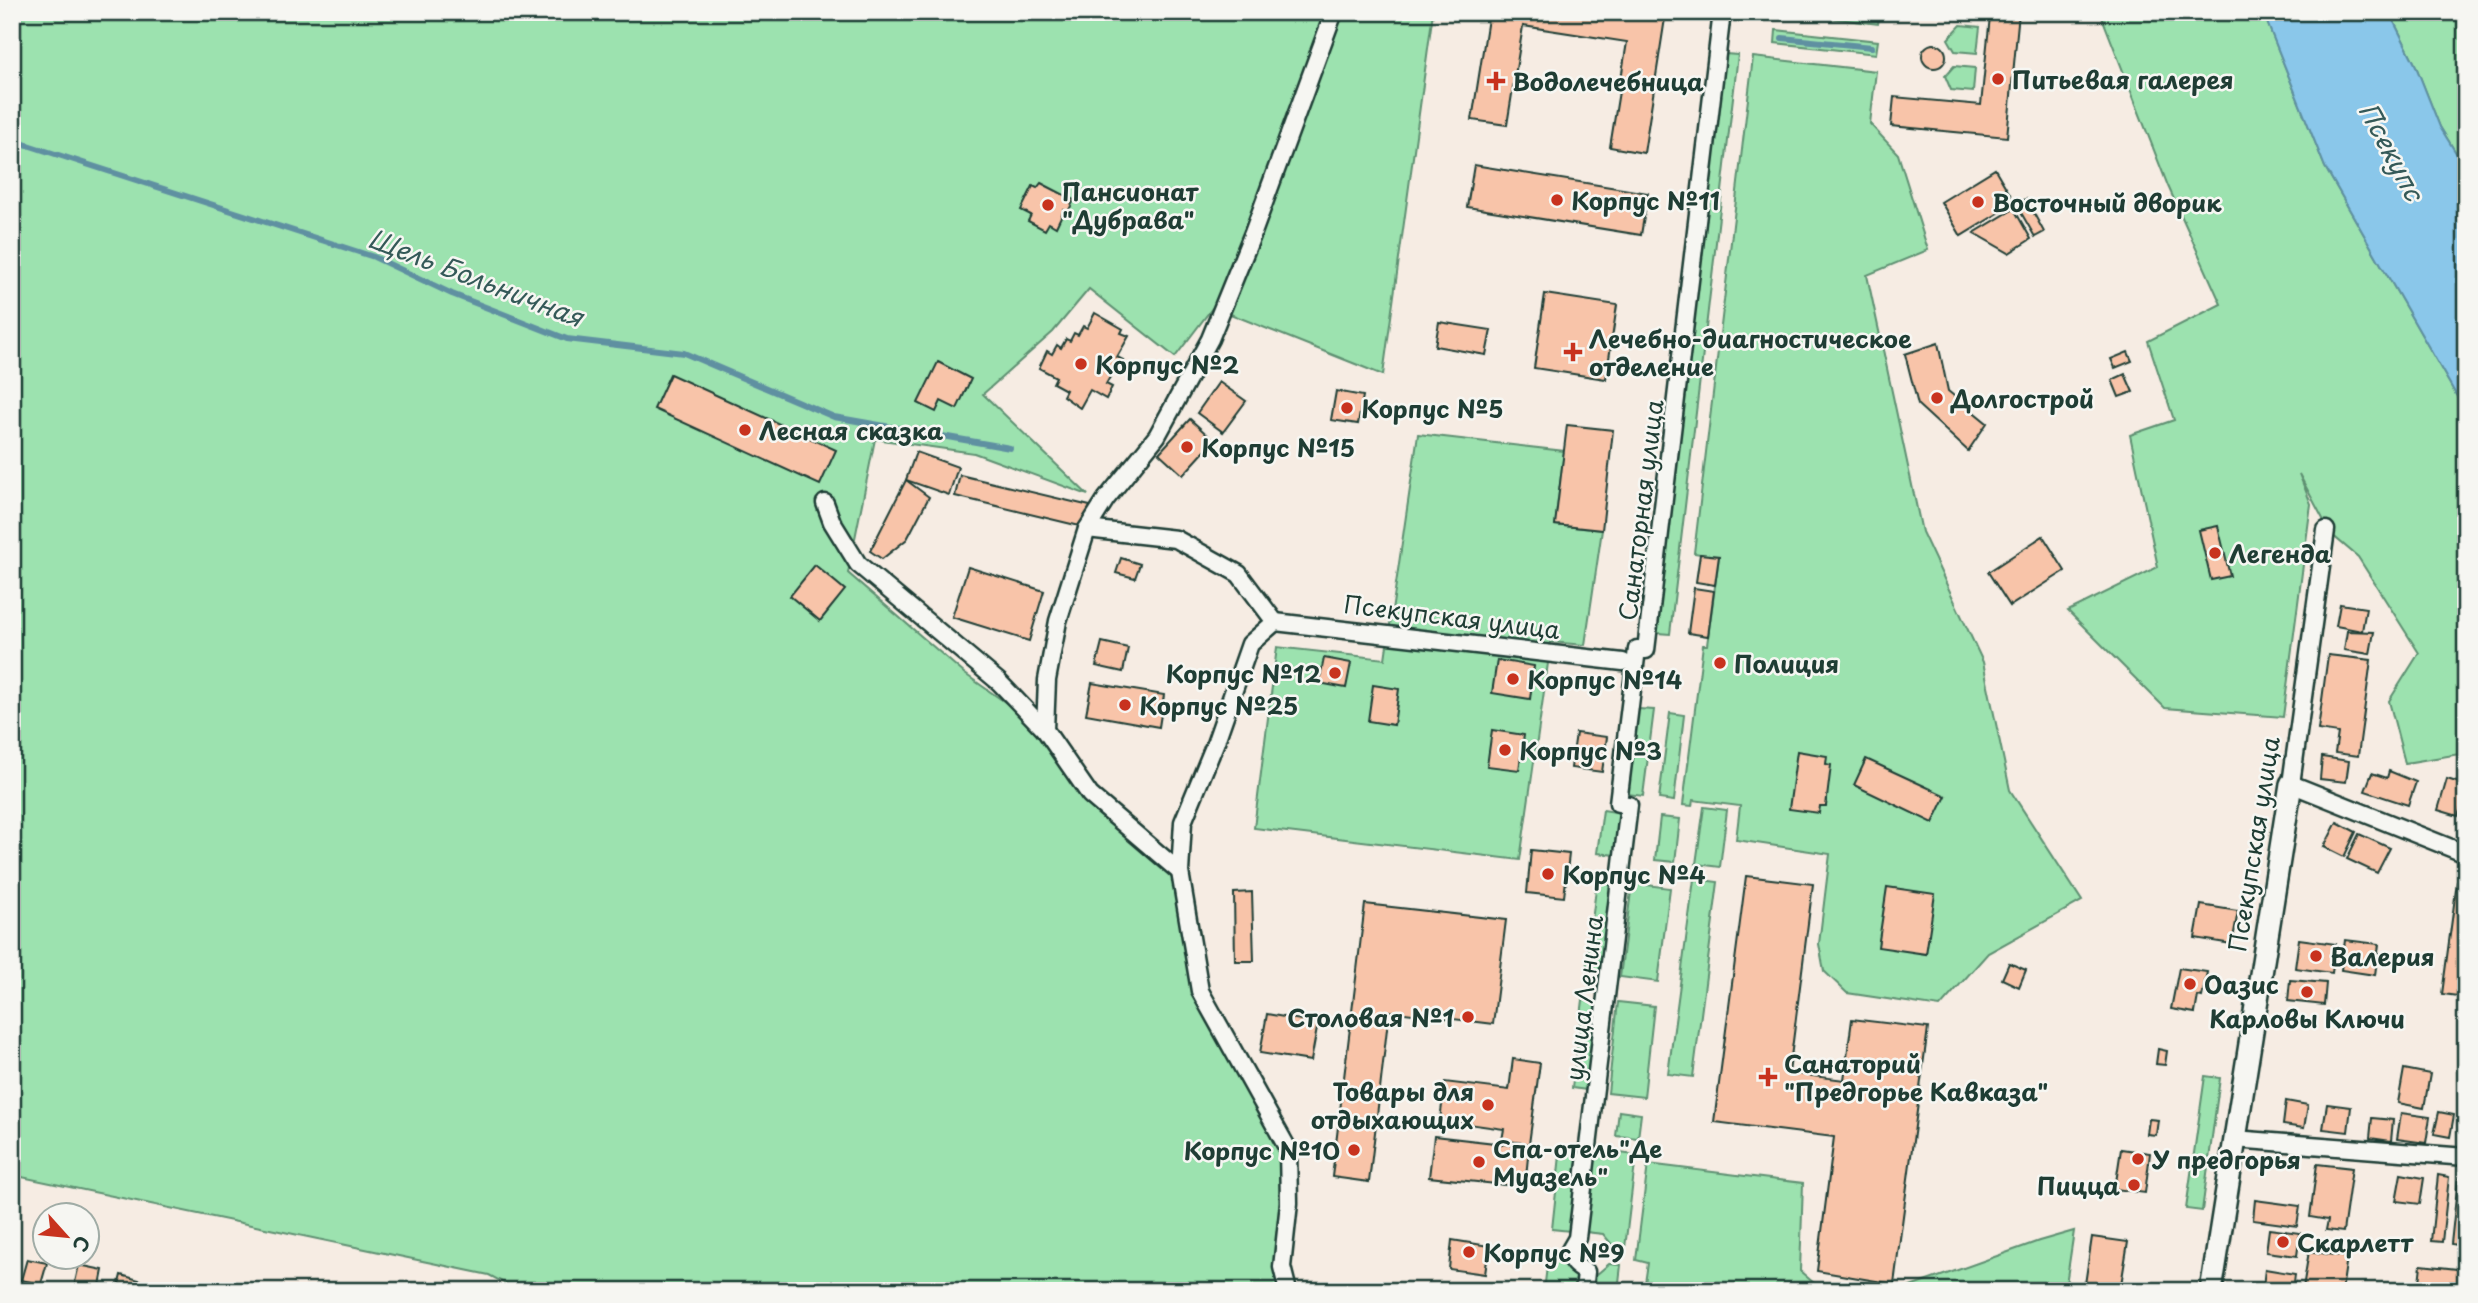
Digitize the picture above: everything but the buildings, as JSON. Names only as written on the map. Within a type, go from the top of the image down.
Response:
[{"type":"street","points":[[1045,730],[1046,680],[1058,621],[1087,529],[1106,499],[1157,436],[1210,339],[1253,233],[1334,12]]},
{"type":"street","name":"Санаторная улица","points":[[1647,638],[1722,12]]},
{"type":"street","points":[[825,503],[832,522],[858,564],[999,682],[1045,730],[1090,795],[1180,872]]},
{"type":"street","points":[[1087,529],[1176,539],[1239,574],[1275,622],[1250,645],[1215,744],[1183,822],[1180,872],[1200,991],[1289,1149],[1289,1203],[1282,1267],[1288,1291]]},
{"type":"street","name":"Псекупская улица","points":[[2211,1291],[2291,784],[2326,530]]},
{"type":"street","name":"Псекупская улица","points":[[1275,622],[1623,662]]},
{"type":"street","name":"улица Ленина","points":[[1584,1291],[1586,1272],[1575,1265],[1570,1258],[1570,1250],[1577,1238],[1629,805],[1618,803],[1637,649],[1646,650],[1647,638]]},
{"type":"street","points":[[2291,784],[2466,854]]},
{"type":"street","points":[[2234,1139],[2466,1157]]},
{"type":"green space","points":[[12,12],[1433,12],[1383,375],[1213,307],[1175,357],[1089,289],[1053,332],[983,394],[1088,495],[974,453],[875,439],[848,573],[965,674],[1045,730],[1090,795],[1180,872],[1200,991],[1288,1149],[1288,1291],[519,1291],[489,1275],[12,1175]]},
{"type":"green space","points":[[1780,12],[1880,12],[1878,24]]},
{"type":"green space","points":[[2100,12],[2263,12],[2325,167],[2466,412],[2466,753],[2405,763],[2389,701],[2419,653],[2358,557],[2331,534],[2299,474],[2311,504],[2283,717],[2165,708],[2068,611],[2158,567],[2130,435],[2174,420],[2148,341],[2221,304],[2168,186]]},
{"type":"green space","points":[[2389,12],[2466,12],[2466,169],[2440,127],[2415,64]]},
{"type":"green space","points":[[1961,25],[1980,27],[1977,53],[1955,51],[1948,39]]},
{"type":"green space","points":[[1776,30],[1878,41],[1876,54],[1775,43]]},
{"type":"green space","points":[[1725,54],[1738,55],[1670,634],[1657,633]]},
{"type":"green space","points":[[1753,57],[1876,71],[1870,124],[1898,154],[1928,250],[1867,275],[1922,532],[1983,662],[2010,790],[2082,901],[1988,953],[1940,1007],[1847,993],[1824,971],[1819,944],[1830,854],[1736,840],[1740,806],[1693,800],[1692,806],[1683,805],[1703,645],[1707,645],[1719,557],[1694,553]]},
{"type":"green space","points":[[1954,66],[1975,68],[1973,92],[1951,90],[1945,76]]},
{"type":"green space","points":[[1418,434],[1564,451],[1555,525],[1602,530],[1585,645],[1551,642],[1520,860],[1254,828],[1277,647],[1385,659]]},
{"type":"green space","points":[[1638,709],[1654,710],[1643,796],[1627,794]]},
{"type":"green space","points":[[1670,713],[1684,715],[1674,801],[1659,799]]},
{"type":"green space","points":[[1704,807],[1727,810],[1720,867],[1696,864]]},
{"type":"green space","points":[[1603,810],[1622,813],[1616,855],[1597,853]]},
{"type":"green space","points":[[1660,817],[1680,819],[1675,862],[1655,860]]},
{"type":"green space","points":[[1694,879],[1718,882],[1693,1077],[1668,1074]]},
{"type":"green space","points":[[1597,880],[1611,881],[1600,973],[1586,971]]},
{"type":"green space","points":[[1632,883],[1670,888],[1658,982],[1620,977]]},
{"type":"green space","points":[[1583,1000],[1597,1002],[1587,1090],[1572,1088]]},
{"type":"green space","points":[[1618,1002],[1654,1006],[1644,1097],[1608,1093]]},
{"type":"green space","points":[[2205,1076],[2220,1078],[2202,1211],[2186,1209]]},
{"type":"green space","points":[[1619,1111],[1641,1114],[1638,1138],[1616,1136]]},
{"type":"green space","points":[[1561,1146],[1579,1148],[1570,1231],[1552,1229]]},
{"type":"green space","points":[[1596,1150],[1636,1155],[1625,1248],[1614,1247],[1603,1234],[1586,1232]]},
{"type":"green space","points":[[1648,1164],[1803,1183],[1800,1271],[1823,1291],[1644,1290],[1648,1263],[1636,1260]]},
{"type":"green space","points":[[2074,1231],[2065,1291],[1899,1291],[2039,1241]]},
{"type":"green space","points":[[1548,1258],[1566,1260],[1569,1270],[1578,1275],[1576,1291],[1544,1291]]},
{"type":"green space","points":[[1609,1264],[1621,1265],[1618,1291],[1594,1291],[1596,1275]]},
{"type":"water","name":"Псекупс","points":[[2263,12],[2389,12],[2415,64],[2440,127],[2466,169],[2466,412],[2325,167]]},
{"type":"waterway","points":[[1782,38],[1872,47]]},
{"type":"waterway","name":"Щель Больничная","points":[[12,140],[374,257],[452,294],[567,339],[684,353],[834,417],[1010,448]]},
{"type":"place","name":"Питьевая галерея","points":[[1998,79]]},
{"type":"place","name":"Водолечебница","points":[[1496,81]]},
{"type":"place","name":"Корпус №11","points":[[1557,200]]},
{"type":"place","name":"Восточный дворик","points":[[1978,202]]},
{"type":"place","name":"Пансионат \"Дубрава\"","points":[[1048,205]]},
{"type":"place","name":"Лечебно-диагностическое отделение","points":[[1573,352]]},
{"type":"place","name":"Корпус №2","points":[[1081,364]]},
{"type":"place","name":"Долгострой","points":[[1937,398]]},
{"type":"place","name":"Корпус №5","points":[[1347,408]]},
{"type":"place","name":"Лесная сказка","points":[[745,430]]},
{"type":"place","name":"Корпус №15","points":[[1187,447]]},
{"type":"place","name":"Легенда","points":[[2215,553]]},
{"type":"place","name":"Полиция","points":[[1720,663]]},
{"type":"place","name":"Корпус №12","points":[[1335,673]]},
{"type":"place","name":"Корпус №14","points":[[1513,679]]},
{"type":"place","name":"Корпус №25","points":[[1125,705]]},
{"type":"place","name":"Корпус №3","points":[[1505,750]]},
{"type":"place","name":"Корпус №4","points":[[1548,874]]},
{"type":"place","name":"Валерия","points":[[2316,956]]},
{"type":"place","name":"Оазис","points":[[2190,984]]},
{"type":"place","name":"Карловы Ключи","points":[[2307,992]]},
{"type":"place","name":"Столовая №1","points":[[1468,1017]]},
{"type":"place","name":"Санаторий \"Предгорье Кавказа\"","points":[[1768,1077]]},
{"type":"place","name":"Товары для отдыхающих","points":[[1488,1105]]},
{"type":"place","name":"Корпус №10","points":[[1354,1150]]},
{"type":"place","name":"У предгорья","points":[[2138,1159]]},
{"type":"place","name":"Спа-отель\"Де Муазель\"","points":[[1479,1162]]},
{"type":"place","name":"Пицца","points":[[2134,1185]]},
{"type":"place","name":"Скарлетт","points":[[2283,1242]]},
{"type":"place","name":"Корпус №9","points":[[1469,1252]]}]
